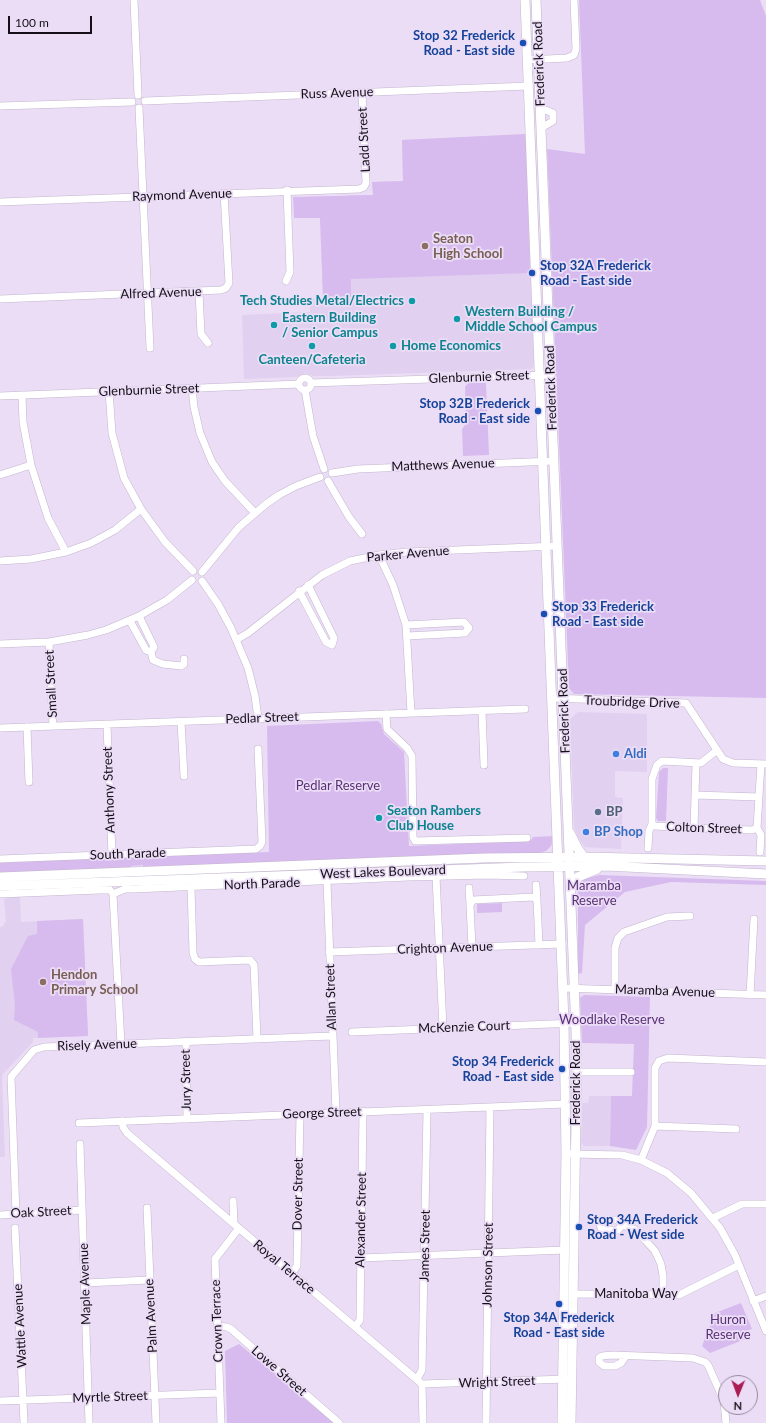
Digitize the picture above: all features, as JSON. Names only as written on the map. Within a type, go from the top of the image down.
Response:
[{"type":"main road","name":"Frederick Road","points":[[525,0],[532,147],[542,461],[562,944],[566,1104],[565,1250],[568,1379],[571,1423]]},
{"type":"main road","name":"Frederick Road","points":[[536,0],[564,699],[577,1072],[573,1294],[568,1379],[562,1423]]},
{"type":"main road","points":[[532,147],[537,145],[541,132]]},
{"type":"main road","points":[[568,830],[584,857]]},
{"type":"main road","points":[[535,858],[552,850],[557,839]]},
{"type":"main road","name":"West Lakes Boulevard","points":[[0,886],[523,871],[544,867],[569,857],[766,861]]},
{"type":"main road","name":"West Lakes Boulevard","points":[[0,877],[484,858],[535,858],[558,862],[570,867],[606,866],[766,874]]},
{"type":"main road","points":[[571,889],[578,877],[606,866]]},
{"type":"main road","points":[[544,867],[559,886]]},
{"type":"street","points":[[134,0],[138,95]]},
{"type":"street","points":[[527,60],[567,58],[574,55],[576,49],[574,0]]},
{"type":"street","name":"Russ Avenue","points":[[145,101],[528,86]]},
{"type":"street","name":"Ladd Street","points":[[362,92],[366,183],[364,187]]},
{"type":"street","points":[[138,95],[142,96],[145,101],[144,105],[138,108]]},
{"type":"street","points":[[132,102],[133,98],[138,95]]},
{"type":"street","points":[[0,106],[132,102]]},
{"type":"street","points":[[132,102],[138,108],[150,348]]},
{"type":"street","points":[[540,108],[553,113],[553,121],[541,132]]},
{"type":"street","name":"Raymond Avenue","points":[[0,202],[287,190],[359,189],[364,187]]},
{"type":"street","points":[[286,281],[290,272],[287,190]]},
{"type":"street","name":"Alfred Avenue","points":[[0,300],[199,292],[221,290],[226,288],[228,283],[224,193]]},
{"type":"street","points":[[199,292],[201,334],[208,343]]},
{"type":"street","name":"Glenburnie Street","points":[[312,383],[550,375]]},
{"type":"street","points":[[305,390],[309,389],[312,383],[309,378],[305,377],[301,379],[299,384],[302,389],[305,390],[313,436],[324,469]]},
{"type":"street","name":"Glenburnie Street","points":[[0,396],[299,384]]},
{"type":"street","points":[[192,388],[194,408],[200,433],[212,462],[224,481],[255,513]]},
{"type":"street","points":[[109,391],[112,433],[124,478],[141,509],[165,542],[193,572]]},
{"type":"street","points":[[22,395],[23,422],[31,464],[48,518],[66,552]]},
{"type":"street","name":"Matthews Avenue","points":[[332,473],[358,468],[554,461]]},
{"type":"street","points":[[0,475],[31,464]]},
{"type":"street","points":[[324,469],[328,469],[332,473],[332,477],[328,481]]},
{"type":"street","points":[[202,572],[239,527],[255,513],[279,495],[320,477],[320,474],[324,469]]},
{"type":"street","points":[[320,477],[322,480],[328,481]]},
{"type":"street","points":[[328,481],[348,517],[362,534]]},
{"type":"street","points":[[0,561],[31,559],[66,552],[91,543],[115,530],[141,509]]},
{"type":"street","name":"Parker Avenue","points":[[236,640],[248,633],[299,591],[334,568],[350,561],[379,555],[557,546]]},
{"type":"street","points":[[379,555],[393,585],[406,625],[411,713]]},
{"type":"street","points":[[193,572],[198,570],[202,572]]},
{"type":"street","points":[[192,580],[191,577],[193,572]]},
{"type":"street","points":[[202,572],[204,576],[202,581]]},
{"type":"street","points":[[192,580],[197,582],[202,581]]},
{"type":"street","points":[[0,644],[49,642],[88,635],[130,621],[167,600],[192,580]]},
{"type":"street","points":[[202,581],[218,604],[248,668],[255,696],[258,718]]},
{"type":"street","points":[[299,591],[326,642],[332,645],[334,638],[308,585]]},
{"type":"street","points":[[139,616],[154,647],[150,652]]},
{"type":"street","points":[[130,621],[146,650],[150,652],[153,660],[162,664],[181,666],[184,664],[184,659]]},
{"type":"street","points":[[406,625],[464,622],[469,628],[465,633],[407,636]]},
{"type":"street","name":"Small Street","points":[[49,642],[53,726]]},
{"type":"street","points":[[552,698],[564,699]]},
{"type":"street","name":"Troubridge Drive","points":[[564,699],[686,703],[716,751],[728,762],[764,764]]},
{"type":"street","name":"Pedlar Street","points":[[0,728],[525,709]]},
{"type":"street","points":[[482,711],[484,765]]},
{"type":"street","points":[[386,714],[387,729],[407,748],[412,756],[413,837],[415,841],[527,838]]},
{"type":"street","points":[[181,722],[184,776]]},
{"type":"street","name":"Anthony Street","points":[[107,725],[112,855]]},
{"type":"street","points":[[27,728],[29,782]]},
{"type":"street","name":"South Parade","points":[[0,859],[256,849],[262,842],[258,749]]},
{"type":"street","points":[[648,848],[649,831],[652,824],[652,779],[657,764],[662,761],[701,763],[716,751]]},
{"type":"street","points":[[694,828],[696,763]]},
{"type":"street","name":"Colton Street","points":[[760,852],[761,835],[757,828],[764,764]]},
{"type":"street","points":[[695,795],[760,797]]},
{"type":"street","name":"Colton Street","points":[[652,824],[655,826],[694,828],[752,830],[757,828]]},
{"type":"street","name":"North Parade","points":[[0,894],[110,890],[113,894],[129,889],[191,888],[436,876],[511,876],[523,871]]},
{"type":"street","points":[[436,876],[442,1028]]},
{"type":"street","name":"Allan Street","points":[[327,882],[336,1112]]},
{"type":"street","points":[[81,883],[88,891]]},
{"type":"street","points":[[536,885],[539,945]]},
{"type":"street","points":[[191,888],[193,953],[195,960],[199,962],[250,960],[254,965],[257,1039]]},
{"type":"street","points":[[469,888],[472,948]]},
{"type":"street","points":[[113,894],[121,1044]]},
{"type":"street","points":[[470,905],[473,900],[534,897],[537,901]]},
{"type":"street","points":[[615,989],[615,948],[618,938],[624,932],[667,917],[690,916]]},
{"type":"street","points":[[750,995],[754,919]]},
{"type":"street","name":"Crighton Avenue","points":[[329,952],[562,944]]},
{"type":"street","name":"Maramba Avenue","points":[[563,988],[766,995]]},
{"type":"street","name":"McKenzie Court","points":[[352,1032],[576,1023]]},
{"type":"street","name":"Risely Avenue","points":[[16,1214],[11,1075],[34,1050],[39,1048],[121,1044],[332,1036]]},
{"type":"street","name":"Jury Street","points":[[186,1042],[187,1118]]},
{"type":"street","points":[[641,1160],[655,1126],[654,1068],[659,1062],[668,1058],[766,1062]]},
{"type":"street","points":[[577,1072],[631,1072]]},
{"type":"street","name":"George Street","points":[[79,1123],[566,1104]]},
{"type":"street","name":"Johnson Street","points":[[486,1423],[488,1382],[490,1107]]},
{"type":"street","name":"James Street","points":[[419,1382],[422,1370],[427,1110]]},
{"type":"street","name":"Alexander Street","points":[[355,1327],[360,1320],[363,1111]]},
{"type":"street","name":"Dover Street","points":[[292,1273],[297,1266],[300,1114]]},
{"type":"street","name":"Royal Terrace","points":[[122,1121],[123,1128],[127,1133],[419,1382]]},
{"type":"street","points":[[655,1126],[736,1129]]},
{"type":"street","name":"Maple Avenue","points":[[80,1144],[89,1423]]},
{"type":"street","points":[[566,1154],[622,1155],[641,1160],[667,1173],[691,1193],[712,1218],[739,1265],[766,1331]]},
{"type":"street","points":[[233,1201],[236,1226]]},
{"type":"street","points":[[712,1218],[742,1204],[766,1204]]},
{"type":"street","name":"Palm Avenue","points":[[147,1208],[156,1423]]},
{"type":"street","name":"Oak Street","points":[[0,1214],[82,1210]]},
{"type":"street","points":[[622,1225],[634,1229],[654,1252],[661,1264],[663,1294]]},
{"type":"street","name":"Crown Terrace","points":[[221,1423],[215,1259],[236,1226]]},
{"type":"street","name":"Wattle Avenue","points":[[15,1228],[24,1423]]},
{"type":"street","points":[[361,1258],[565,1250]]},
{"type":"street","name":"Manitoba Way","points":[[573,1294],[679,1295],[686,1293],[739,1265]]},
{"type":"street","points":[[85,1283],[149,1280]]},
{"type":"street","points":[[753,1301],[766,1296]]},
{"type":"street","name":"Lowe Street","points":[[217,1326],[231,1329],[339,1423]]},
{"type":"street","points":[[625,1357],[693,1358],[705,1362],[708,1365],[726,1406],[726,1423]]},
{"type":"street","name":"Wright Street","points":[[419,1382],[488,1382],[568,1379]]},
{"type":"street","points":[[419,1382],[423,1423]]},
{"type":"street","name":"Myrtle Street","points":[[0,1401],[220,1393]]},
{"type":"shaded area","name":"Seaton High School","points":[[526,134],[534,366],[532,369],[332,376],[314,376],[306,373],[296,377],[244,379],[242,315],[310,312],[310,299],[323,298],[320,218],[348,195],[373,195],[372,182],[403,181],[402,140]]},
{"type":"shaded area","points":[[578,712],[647,714],[647,772],[615,771],[615,797],[623,798],[621,849],[585,847],[578,837],[574,827],[570,719]]},
{"type":"shaded area","name":"Hendon Primary School","points":[[20,897],[21,922],[83,919],[88,1036],[33,1038],[33,1042],[2,1075],[5,1157],[0,1157],[0,927],[2,927],[6,921],[4,899]]},
{"type":"shaded area","points":[[589,1096],[611,1096],[610,1146],[584,1146],[581,1142],[582,1103],[588,1103]]},
{"type":"green space","points":[[579,0],[760,0],[766,16],[766,698],[574,694],[569,688],[547,149],[585,154]]},
{"type":"green space","points":[[526,134],[530,273],[351,279],[351,297],[323,298],[320,218],[294,218],[293,197],[373,195],[372,182],[403,181],[402,140]]},
{"type":"green space","points":[[468,383],[486,383],[489,455],[463,456],[462,429],[466,424],[465,387]]},
{"type":"green space","name":"Pedlar Reserve","points":[[378,721],[381,724],[384,734],[404,752],[409,846],[528,841],[533,837],[555,836],[551,846],[546,851],[535,854],[143,868],[143,865],[131,866],[131,868],[0,873],[0,862],[269,852],[267,726]]},
{"type":"green space","points":[[663,768],[668,768],[666,821],[658,821],[656,818],[659,772]]},
{"type":"green space","name":"Maramba Reserve","points":[[599,875],[766,881],[766,885],[671,882],[625,892],[585,925],[582,973],[578,974],[578,886],[584,879]]},
{"type":"green space","points":[[502,903],[502,912],[477,913],[477,904]]},
{"type":"green space","name":"Hendon Primary School","points":[[83,919],[88,1036],[38,1038],[38,1032],[14,1020],[15,1004],[11,969],[28,936],[37,934],[37,921]]},
{"type":"green space","name":"Woodlake Reserve","points":[[584,995],[650,997],[647,1127],[636,1150],[610,1146],[611,1096],[632,1096],[634,1044],[582,1043],[580,998]]},
{"type":"green space","name":"Huron Reserve","points":[[741,1303],[752,1329],[745,1331],[748,1338],[710,1353],[702,1346],[715,1313]]},
{"type":"green space","points":[[239,1344],[334,1423],[227,1423],[225,1351]]},
{"type":"place","name":"Stop 32 Frederick Road - East side","points":[[523,43]]},
{"type":"place","name":"Seaton High School","points":[[425,246]]},
{"type":"place","name":"Stop 32A Frederick Road - East side","points":[[532,273]]},
{"type":"place","name":"Tech Studies Metal/Electrics","points":[[412,301]]},
{"type":"place","name":"Western Building / Middle School Campus","points":[[457,319]]},
{"type":"place","name":"Eastern Building / Senior Campus","points":[[274,325]]},
{"type":"place","name":"Canteen/Cafeteria","points":[[312,346]]},
{"type":"place","name":"Home Economics","points":[[393,346]]},
{"type":"place","name":"Stop 32B Frederick Road - East side","points":[[538,411]]},
{"type":"place","name":"Stop 33 Frederick Road - East side","points":[[544,614]]},
{"type":"place","name":"Aldi","points":[[616,754]]},
{"type":"place","name":"BP","points":[[598,812]]},
{"type":"place","name":"Seaton Rambers Club House","points":[[379,818]]},
{"type":"place","name":"BP Shop","points":[[586,832]]},
{"type":"place","name":"Hendon Primary School","points":[[43,982]]},
{"type":"place","name":"Stop 34 Frederick Road - East side","points":[[562,1069]]},
{"type":"place","name":"Stop 34A Frederick Road - West side","points":[[579,1227]]},
{"type":"place","name":"Stop 34A Frederick Road - East side","points":[[559,1304]]}]
